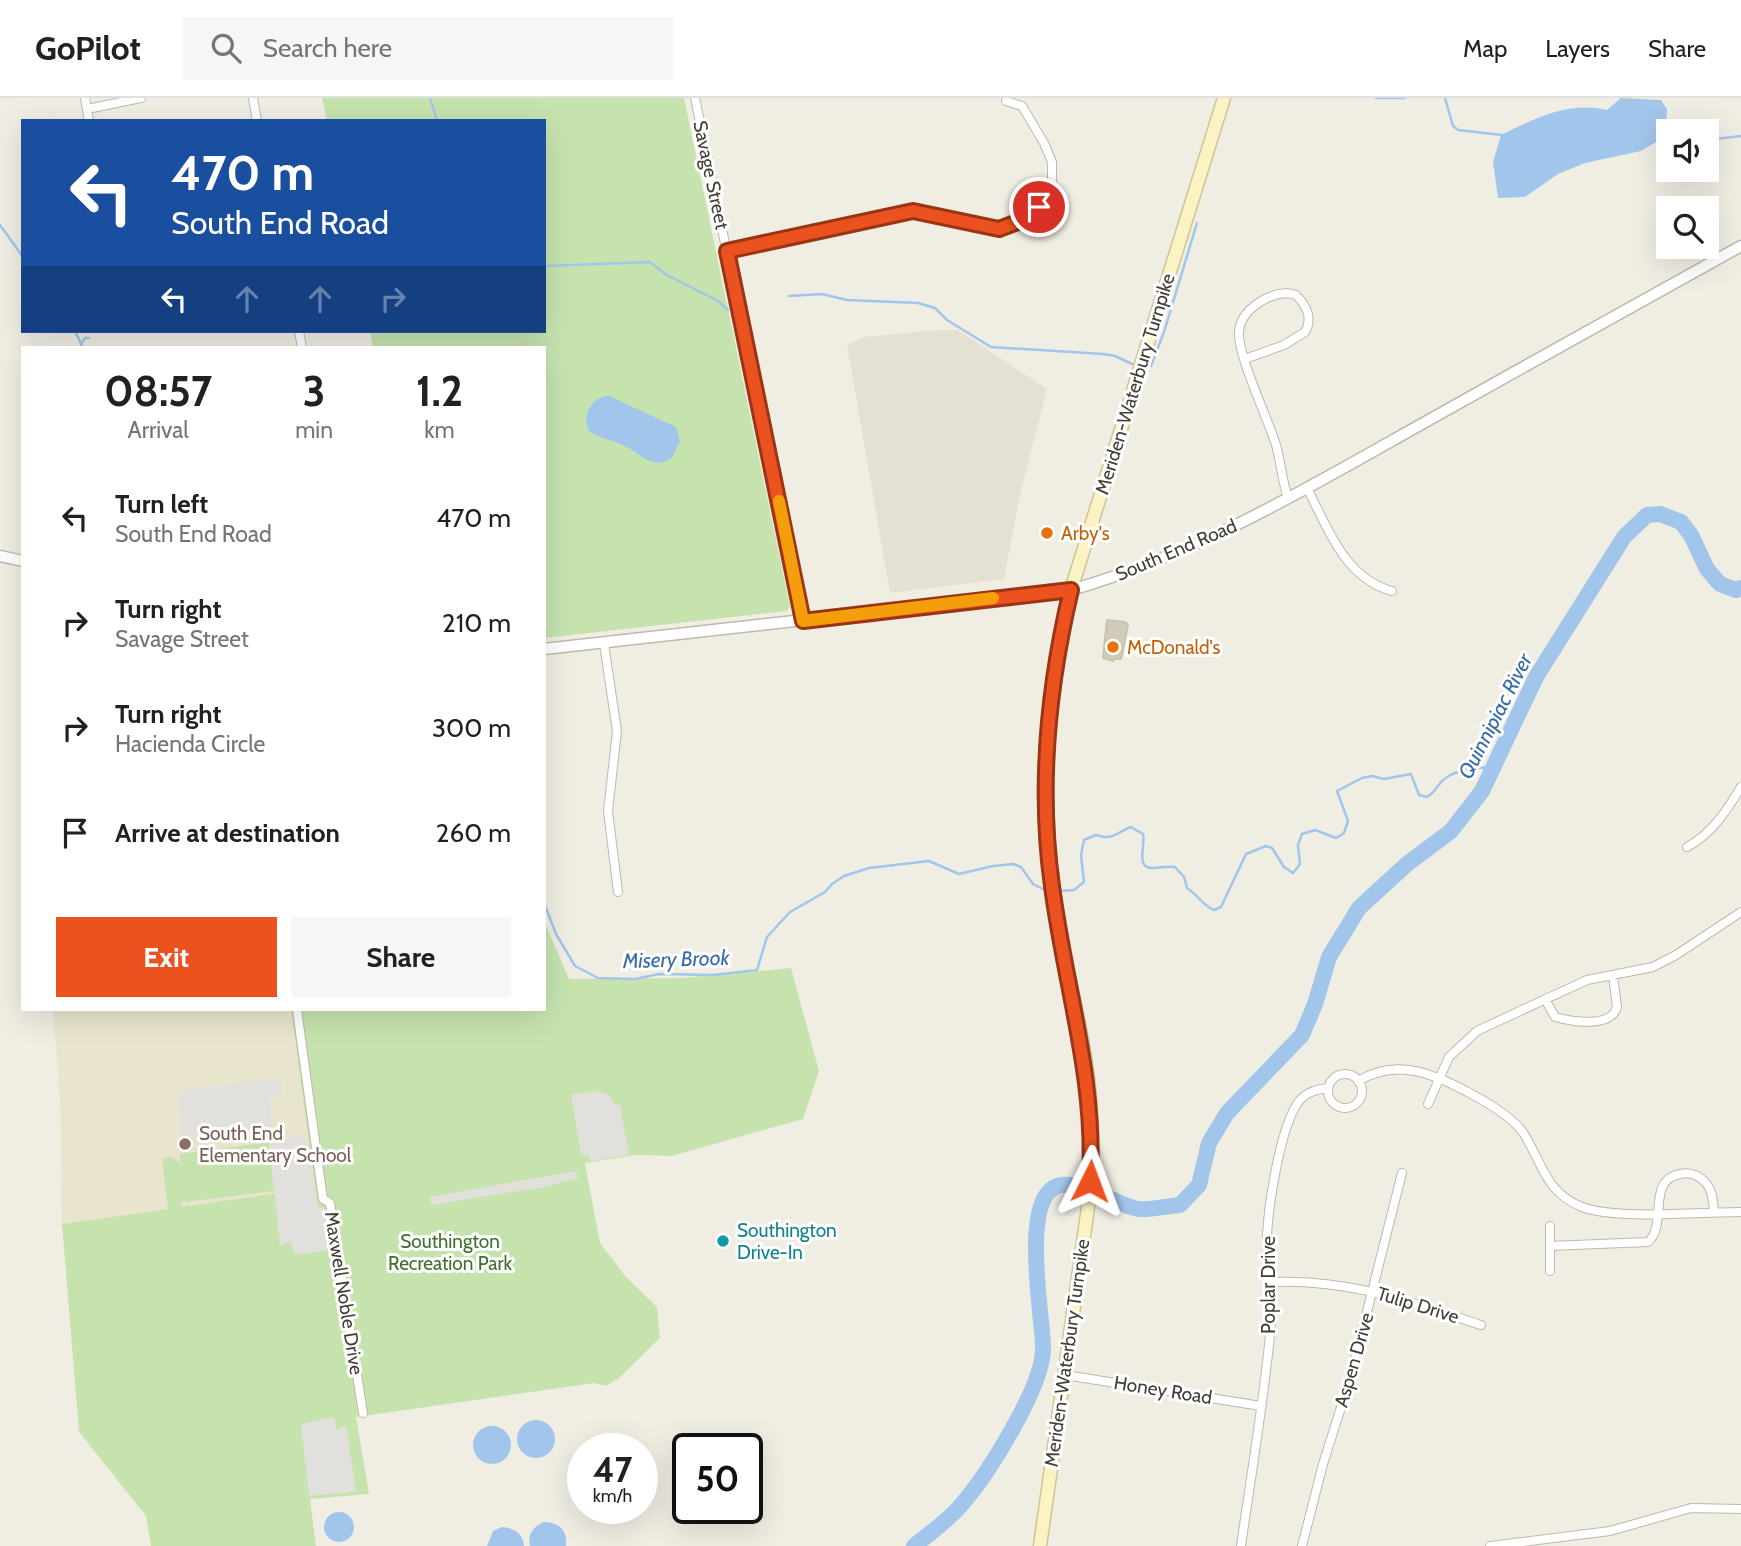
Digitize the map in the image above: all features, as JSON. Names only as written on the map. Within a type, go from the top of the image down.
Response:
[{"type":"main road","name":"Meriden-Waterbury Turnpike","points":[[1040,1546],[1088,1200],[1092,1122],[1088,1077],[1052,891],[1045,803],[1048,726],[1056,652],[1071,590],[1224,98]]},
{"type":"street","points":[[85,98],[89,119]]},
{"type":"street","points":[[87,109],[141,98]]},
{"type":"street","points":[[253,98],[257,119]]},
{"type":"street","name":"Savage Street","points":[[695,98],[803,621]]},
{"type":"street","points":[[727,251],[913,211],[999,229],[1028,218],[1048,194],[1052,180],[1052,162],[1022,106],[1006,101]]},
{"type":"street","name":"South End Road","points":[[546,649],[604,645],[1071,590],[1104,580],[1204,542],[1289,498],[1741,246]]},
{"type":"street","points":[[1245,359],[1298,339],[1305,332],[1309,315],[1307,308],[1296,295],[1283,293],[1271,296],[1247,313],[1239,333],[1245,359],[1270,428],[1289,498]]},
{"type":"street","points":[[1307,488],[1343,556],[1369,583],[1392,591]]},
{"type":"street","points":[[0,556],[21,561]]},
{"type":"street","points":[[604,645],[617,731],[608,811],[618,892]]},
{"type":"street","points":[[1687,847],[1698,841],[1723,816],[1740,790]]},
{"type":"street","points":[[1428,1104],[1448,1057],[1466,1039],[1587,980],[1653,967],[1741,912]]},
{"type":"street","points":[[1545,999],[1555,1017],[1602,1021],[1610,1018],[1618,1007],[1613,975]]},
{"type":"street","name":"Maxwell Noble Drive","points":[[297,1011],[323,1199],[330,1203],[363,1413]]},
{"type":"street","points":[[1358,1081],[1382,1071],[1417,1071],[1482,1100],[1514,1123],[1524,1134],[1544,1176],[1565,1198],[1595,1210],[1658,1213],[1741,1212]]},
{"type":"street","points":[[1337,1076],[1352,1076],[1358,1081],[1361,1087],[1359,1100],[1348,1108],[1336,1106],[1328,1095],[1328,1088],[1337,1076]]},
{"type":"street","name":"Poplar Drive","points":[[1241,1546],[1270,1333],[1271,1282],[1267,1237],[1279,1156],[1289,1122],[1301,1098],[1308,1093],[1328,1088]]},
{"type":"street","name":"Aspen Drive","points":[[1302,1546],[1323,1464],[1350,1379],[1402,1173]]},
{"type":"street","points":[[1550,1245],[1648,1242],[1657,1230],[1661,1190],[1673,1175],[1690,1173],[1704,1181],[1709,1188],[1714,1212]]},
{"type":"street","points":[[1550,1226],[1550,1271]]},
{"type":"street","name":"Tulip Drive","points":[[1271,1282],[1295,1281],[1373,1290],[1481,1325]]},
{"type":"street","name":"Honey Road","points":[[1065,1376],[1261,1406]]},
{"type":"street","points":[[1490,1546],[1610,1531],[1691,1508],[1741,1509]]},
{"type":"shaded area","points":[[958,330],[1047,389],[1019,499],[1004,579],[890,593],[847,345],[864,337]]},
{"type":"shaded area","name":"South End Elementary School","points":[[53,1011],[291,1011],[315,1188],[62,1224],[60,1100]]},
{"type":"shaded area","points":[[280,1078],[282,1094],[269,1096],[272,1126],[182,1137],[178,1091]]},
{"type":"shaded area","points":[[599,1091],[610,1096],[614,1104],[620,1105],[629,1155],[591,1161],[589,1155],[581,1155],[571,1095]]},
{"type":"shaded area","points":[[301,1136],[307,1140],[318,1207],[325,1208],[333,1249],[295,1255],[291,1242],[280,1245],[269,1141]]},
{"type":"shaded area","points":[[576,1171],[578,1178],[543,1187],[432,1205],[429,1197]]},
{"type":"shaded area","points":[[334,1417],[336,1429],[346,1426],[356,1491],[309,1496],[301,1424]]},
{"type":"green space","points":[[322,98],[684,98],[790,607],[787,611],[546,638],[546,346],[373,346],[370,333],[546,333],[546,119],[327,119]]},
{"type":"green space","name":"Southington Recreation Park","points":[[546,926],[569,979],[681,978],[791,968],[819,1071],[803,1119],[672,1156],[636,1155],[585,1163],[600,1243],[626,1277],[657,1307],[660,1338],[618,1379],[606,1386],[594,1383],[356,1417],[369,1494],[310,1499],[316,1546],[151,1546],[146,1516],[79,1432],[62,1224],[168,1209],[162,1158],[171,1157],[180,1163],[181,1169],[180,1154],[269,1142],[274,1191],[185,1202],[185,1199],[179,1207],[315,1188],[291,1011],[546,1011]]},
{"type":"water","points":[[1621,98],[1661,100],[1667,109],[1666,119],[1656,119],[1656,142],[1641,151],[1585,163],[1558,174],[1525,197],[1498,198],[1493,162],[1501,135],[1540,117],[1566,109],[1607,110]]},
{"type":"water","points":[[609,396],[676,427],[680,441],[672,458],[654,462],[627,447],[590,432],[586,420],[589,408],[597,400]]},
{"type":"water","points":[[536,1420],[549,1426],[555,1439],[549,1452],[536,1458],[523,1452],[517,1439],[523,1426]]},
{"type":"water","points":[[492,1426],[505,1432],[511,1445],[505,1458],[492,1464],[479,1458],[473,1445],[479,1432]]},
{"type":"water","points":[[339,1512],[350,1516],[354,1527],[350,1538],[339,1542],[328,1538],[324,1527],[328,1516]]},
{"type":"water","points":[[544,1522],[561,1528],[566,1536],[566,1546],[530,1546],[532,1531]]},
{"type":"water","points":[[502,1527],[517,1532],[524,1546],[487,1546],[493,1531]]},
{"type":"building","name":"McDonald's","points":[[1107,620],[1125,622],[1128,625],[1121,659],[1113,661],[1103,658]]},
{"type":"waterway","points":[[430,98],[436,119]]},
{"type":"waterway","points":[[1376,98],[1405,98]]},
{"type":"waterway","points":[[1445,98],[1453,126],[1458,130],[1502,135]]},
{"type":"waterway","points":[[1719,139],[1741,136]]},
{"type":"waterway","points":[[1151,366],[1197,223]]},
{"type":"waterway","name":"Misery Brook","points":[[0,225],[21,254]]},
{"type":"waterway","points":[[546,266],[650,262],[665,274],[718,301],[728,310]]},
{"type":"waterway","points":[[789,296],[822,294],[847,300],[918,303],[935,308],[947,320],[991,347],[1103,354],[1132,364]]},
{"type":"waterway","name":"Misery Brook","points":[[76,333],[82,346]]},
{"type":"waterway","points":[[82,343],[85,338],[89,338]]},
{"type":"waterway","name":"Quinnipiac River","points":[[914,1546],[951,1515],[973,1490],[1012,1430],[1034,1386],[1043,1350],[1036,1231],[1040,1209],[1048,1192],[1062,1185],[1071,1185],[1091,1190],[1129,1207],[1148,1209],[1180,1205],[1199,1185],[1209,1143],[1227,1113],[1302,1035],[1315,1004],[1329,957],[1359,908],[1407,864],[1451,831],[1482,791],[1536,677],[1624,537],[1647,515],[1660,514],[1681,522],[1691,535],[1707,569],[1720,584],[1736,590],[1741,588]]},
{"type":"waterway","name":"Misery Brook","points":[[1057,891],[1074,890],[1084,882],[1081,855],[1084,840],[1096,835],[1111,836],[1131,827],[1143,834],[1144,864],[1152,868],[1175,867],[1184,877],[1187,888],[1214,910],[1221,907],[1246,854],[1266,846],[1272,848],[1284,867],[1293,873],[1300,864],[1298,845],[1302,834],[1315,830],[1336,838],[1344,833],[1348,821],[1337,791],[1362,778],[1372,776],[1384,779],[1411,774],[1419,795],[1427,797],[1443,780],[1455,773],[1493,767]]},
{"type":"waterway","name":"Misery Brook","points":[[546,908],[556,934],[575,966],[598,978],[635,979],[659,974],[713,975],[757,970],[767,937],[790,912],[825,892],[844,876],[869,868],[929,861],[959,874],[1013,864],[1021,867],[1033,884],[1047,891]]},
{"type":"slow traffic","points":[[779,501],[803,621],[993,598]]},
{"type":"place","name":"Arby's","points":[[1047,533]]},
{"type":"place","name":"McDonald's","points":[[1113,647]]},
{"type":"place","name":"South End Elementary School","points":[[185,1144]]},
{"type":"place","name":"Southington Drive-In","points":[[723,1241]]},
{"type":"route","points":[[1039,207],[1028,218],[999,229],[913,211],[727,251],[803,621],[1071,590],[1056,652],[1048,726],[1045,803],[1053,897],[1088,1077],[1092,1122],[1090,1181]]}]
